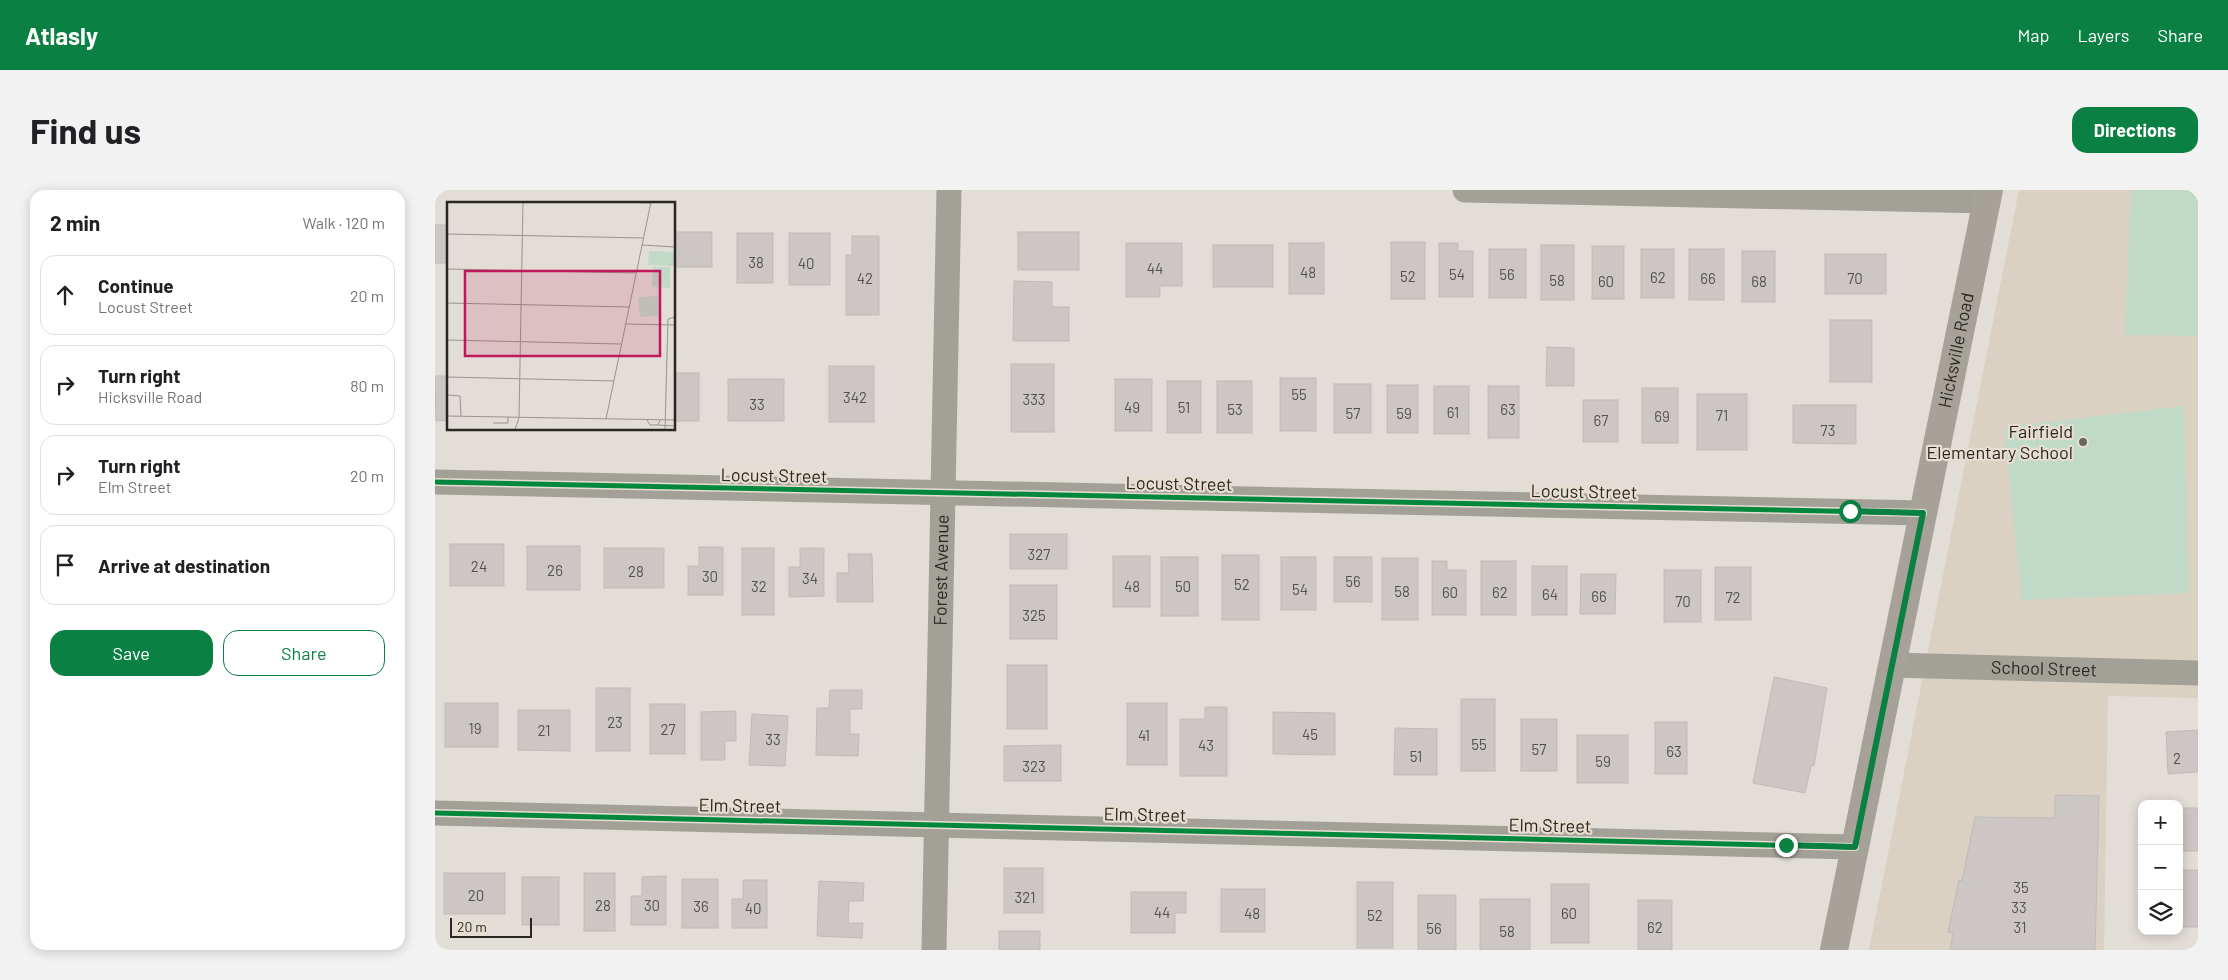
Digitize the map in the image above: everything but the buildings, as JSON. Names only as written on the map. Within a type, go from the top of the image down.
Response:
[{"type":"main road","name":"Hicksville Road","points":[[1834,950],[1988,195]]},
{"type":"street","name":"Forest Avenue","points":[[934,950],[949,190]]},
{"type":"street","points":[[1465,190],[1988,195]]},
{"type":"street","name":"Locust Street","points":[[435,482],[1923,513]]},
{"type":"street","name":"School Street","points":[[1892,665],[2198,673]]},
{"type":"street","name":"Elm Street","points":[[435,813],[1855,847]]},
{"type":"shaded area","name":"Fairfield Elementary School","points":[[2019,190],[2198,190],[2198,698],[2108,696],[2104,950],[1869,950]]},
{"type":"green space","points":[[2131,190],[2198,190],[2198,336],[2125,335]]},
{"type":"green space","points":[[2184,406],[2189,593],[2022,600],[2004,427]]},
{"type":"cycle path","points":[[435,482],[1923,513]]},
{"type":"cycle path","points":[[435,813],[1855,847]]},
{"type":"place","name":"Fairfield Elementary School","points":[[2083,442]]},
{"type":"route","points":[[1786,845],[1855,847],[1923,513],[1850,511]]}]
